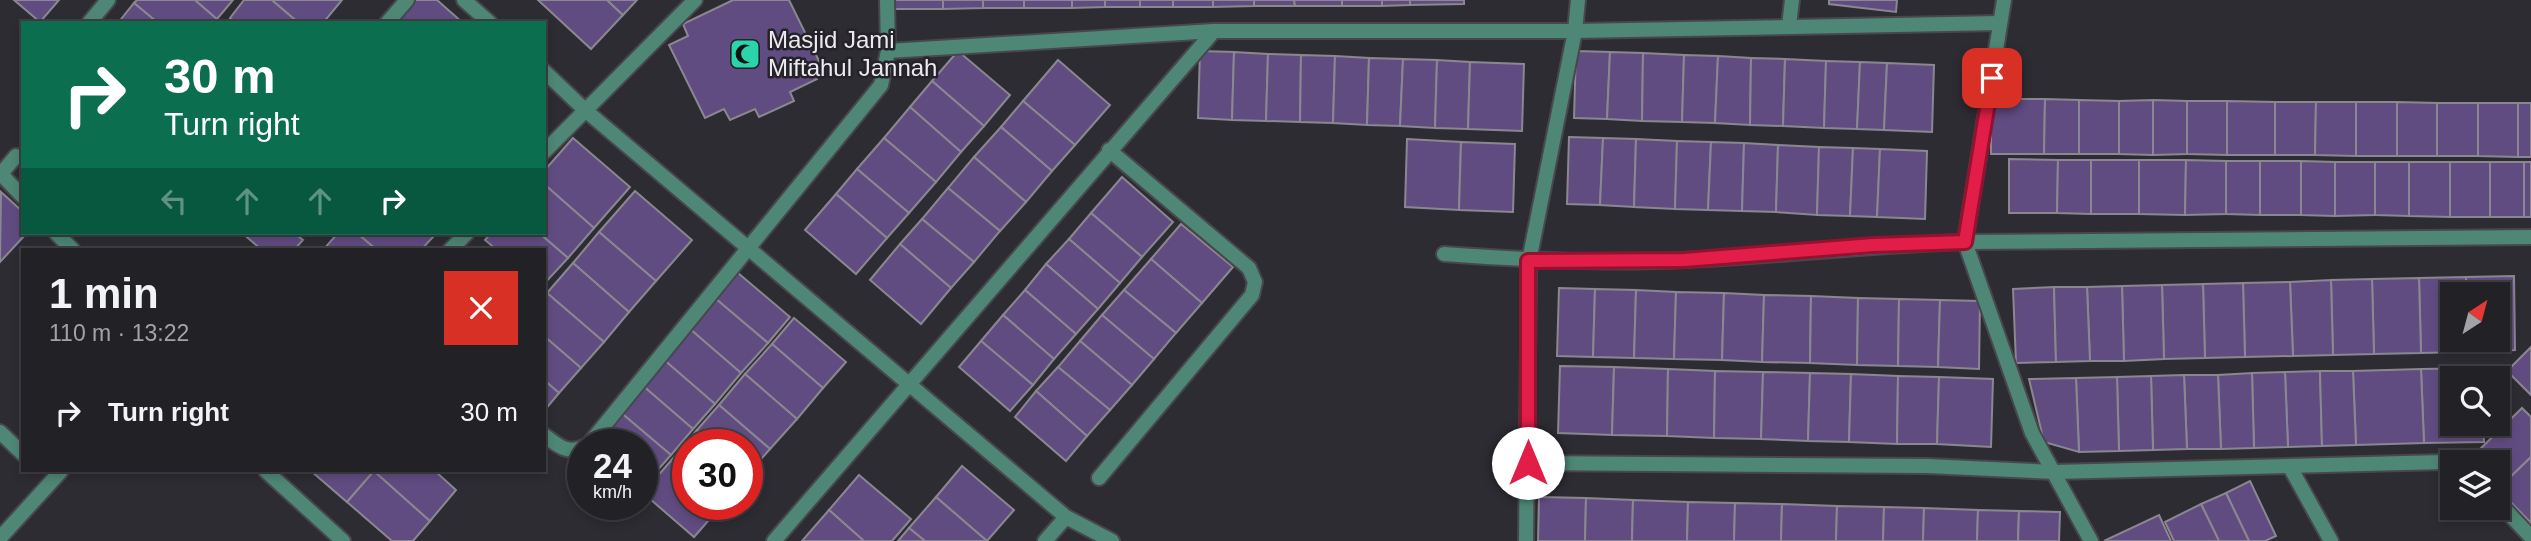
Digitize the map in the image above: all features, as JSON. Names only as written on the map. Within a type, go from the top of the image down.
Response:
[{"type":"street","points":[[91,21],[108,0]]},
{"type":"street","points":[[389,21],[407,0]]},
{"type":"street","points":[[464,0],[488,21]]},
{"type":"street","points":[[546,150],[695,0]]},
{"type":"street","points":[[601,429],[881,85],[888,51],[887,0]]},
{"type":"street","points":[[1526,541],[1528,261],[1575,31],[1578,0]]},
{"type":"street","points":[[1789,26],[1792,0]]},
{"type":"street","points":[[2004,0],[1965,242],[2032,433],[2091,541]]},
{"type":"street","points":[[888,51],[1214,31],[1575,31],[2000,23]]},
{"type":"street","points":[[774,541],[1214,31]]},
{"type":"street","points":[[546,73],[585,110],[1066,517],[1112,541]]},
{"type":"street","points":[[1099,478],[1252,295],[1255,282],[1249,268],[1109,150]]},
{"type":"street","points":[[16,156],[0,174],[21,195]]},
{"type":"street","points":[[59,235],[71,248]]},
{"type":"street","points":[[452,248],[465,235]]},
{"type":"street","points":[[1444,254],[1528,261],[1684,260],[1873,245],[1965,242],[2531,237]]},
{"type":"street","points":[[0,432],[21,452]]},
{"type":"street","points":[[546,437],[562,449],[567,449]]},
{"type":"street","points":[[1528,463],[1927,466],[2055,472],[2440,462]]},
{"type":"street","points":[[2290,467],[2331,541]]},
{"type":"street","points":[[0,538],[60,472]]},
{"type":"street","points":[[267,472],[343,541]]},
{"type":"street","points":[[2510,515],[2531,537]]},
{"type":"street","points":[[1045,541],[1066,517]]},
{"type":"building","points":[[14,0],[59,0],[39,21]]},
{"type":"building","points":[[137,0],[195,0],[217,19],[156,21],[134,3]]},
{"type":"building","points":[[195,0],[233,0],[217,19]]},
{"type":"building","points":[[244,0],[272,0],[297,21],[234,21],[230,18]]},
{"type":"building","points":[[272,0],[342,0],[325,21],[297,21]]},
{"type":"building","points":[[413,0],[437,0],[461,21],[395,21]]},
{"type":"building","points":[[538,0],[607,0],[623,15],[591,49]]},
{"type":"building","points":[[607,0],[637,0],[623,15]]},
{"type":"building","name":"Masjid Jami Miftahul Jannah","points":[[733,0],[789,0],[820,63],[812,67],[817,79],[790,92],[794,101],[759,117],[755,109],[730,120],[724,109],[705,118],[669,45],[688,36],[683,24]]},
{"type":"building","points":[[895,0],[943,0],[943,9],[895,9]]},
{"type":"building","points":[[943,0],[983,0],[983,8],[943,9]]},
{"type":"building","points":[[983,0],[1024,0],[1024,8],[983,8]]},
{"type":"building","points":[[1024,0],[1072,0],[1072,8],[1024,8]]},
{"type":"building","points":[[1072,0],[1105,0],[1105,7],[1072,8]]},
{"type":"building","points":[[1105,0],[1140,0],[1140,7],[1105,7]]},
{"type":"building","points":[[1140,0],[1173,0],[1173,7],[1140,7]]},
{"type":"building","points":[[1173,0],[1213,0],[1213,7],[1173,7]]},
{"type":"building","points":[[1213,0],[1254,0],[1254,6],[1213,7]]},
{"type":"building","points":[[1254,0],[1294,0],[1295,6],[1254,6]]},
{"type":"building","points":[[1294,0],[1342,0],[1342,6],[1295,6]]},
{"type":"building","points":[[1342,0],[1382,0],[1382,6],[1342,6]]},
{"type":"building","points":[[1382,0],[1410,0],[1410,5],[1382,6]]},
{"type":"building","points":[[1410,0],[1464,0],[1464,4],[1410,5]]},
{"type":"building","points":[[1829,0],[1897,0],[1896,12],[1829,4]]},
{"type":"building","points":[[134,3],[156,21],[120,21]]},
{"type":"building","points":[[958,51],[1010,95],[984,126],[932,81]]},
{"type":"building","points":[[1200,51],[1234,52],[1232,120],[1198,118]]},
{"type":"building","points":[[1576,51],[1610,52],[1607,119],[1574,118]]},
{"type":"building","points":[[1234,52],[1268,54],[1266,121],[1232,120]]},
{"type":"building","points":[[1610,52],[1643,53],[1642,121],[1607,119]]},
{"type":"building","points":[[1643,53],[1684,55],[1682,122],[1642,121]]},
{"type":"building","points":[[1268,54],[1301,55],[1300,122],[1266,121]]},
{"type":"building","points":[[1301,55],[1335,56],[1333,123],[1300,122]]},
{"type":"building","points":[[1684,55],[1718,56],[1715,123],[1682,122]]},
{"type":"building","points":[[1335,56],[1369,58],[1367,125],[1333,123]]},
{"type":"building","points":[[1718,56],[1751,58],[1750,125],[1715,123]]},
{"type":"building","points":[[1369,58],[1403,59],[1400,126],[1367,125]]},
{"type":"building","points":[[1751,58],[1785,59],[1783,126],[1750,125]]},
{"type":"building","points":[[1403,59],[1437,60],[1435,128],[1400,126]]},
{"type":"building","points":[[1785,59],[1826,61],[1824,128],[1783,126]]},
{"type":"building","points":[[1058,60],[1110,105],[1075,145],[1023,101]]},
{"type":"building","points":[[1437,60],[1470,62],[1468,129],[1435,128]]},
{"type":"building","points":[[1826,61],[1860,62],[1857,129],[1824,128]]},
{"type":"building","points":[[1470,62],[1524,64],[1522,131],[1468,129]]},
{"type":"building","points":[[1860,62],[1887,63],[1884,130],[1857,129]]},
{"type":"building","points":[[1887,63],[1934,65],[1932,132],[1884,130]]},
{"type":"building","points":[[932,81],[984,126],[961,152],[910,107]]},
{"type":"building","points":[[1991,99],[2045,99],[2044,154],[1991,154]]},
{"type":"building","points":[[2045,99],[2079,100],[2079,154],[2044,154]]},
{"type":"building","points":[[2079,100],[2119,101],[2119,154],[2079,154]]},
{"type":"building","points":[[2153,100],[2187,101],[2187,154],[2153,155]]},
{"type":"building","points":[[2153,100],[2153,155],[2119,154],[2119,101]]},
{"type":"building","points":[[1023,101],[1075,145],[1052,171],[1001,127]]},
{"type":"building","points":[[2187,101],[2227,101],[2227,155],[2187,154]]},
{"type":"building","points":[[2227,101],[2275,102],[2275,155],[2227,155]]},
{"type":"building","points":[[2275,102],[2316,102],[2315,155],[2275,155]]},
{"type":"building","points":[[2316,102],[2356,102],[2356,156],[2315,155]]},
{"type":"building","points":[[2356,102],[2397,102],[2397,156],[2356,156]]},
{"type":"building","points":[[2397,102],[2437,103],[2437,156],[2397,156]]},
{"type":"building","points":[[2437,103],[2478,103],[2478,156],[2437,156]]},
{"type":"building","points":[[2478,103],[2518,103],[2518,157],[2478,156]]},
{"type":"building","points":[[2518,103],[2531,103],[2531,157],[2518,157]]},
{"type":"building","points":[[910,107],[961,152],[936,182],[884,138]]},
{"type":"building","points":[[1001,127],[1052,171],[1026,202],[974,157]]},
{"type":"building","points":[[1569,137],[1603,138],[1600,205],[1567,204]]},
{"type":"building","points":[[573,138],[630,187],[594,228],[546,186],[546,169]]},
{"type":"building","points":[[884,138],[936,182],[909,213],[857,169]]},
{"type":"building","points":[[1603,138],[1636,139],[1634,207],[1600,205]]},
{"type":"building","points":[[1407,139],[1461,142],[1459,210],[1405,207]]},
{"type":"building","points":[[1636,139],[1677,141],[1675,209],[1634,207]]},
{"type":"building","points":[[1677,141],[1711,142],[1708,210],[1675,209]]},
{"type":"building","points":[[1461,142],[1515,144],[1513,212],[1459,210]]},
{"type":"building","points":[[1711,142],[1744,143],[1742,211],[1708,210]]},
{"type":"building","points":[[1744,143],[1778,145],[1776,212],[1742,211]]},
{"type":"building","points":[[1778,145],[1819,147],[1817,215],[1776,212]]},
{"type":"building","points":[[1819,147],[1853,148],[1850,216],[1817,215]]},
{"type":"building","points":[[1853,148],[1880,149],[1877,217],[1850,216]]},
{"type":"building","points":[[1880,149],[1927,151],[1925,219],[1877,217]]},
{"type":"building","points":[[974,157],[1026,202],[1000,231],[948,188]]},
{"type":"building","points":[[2009,159],[2058,160],[2057,213],[2009,213]]},
{"type":"building","points":[[2058,160],[2091,160],[2091,214],[2057,213]]},
{"type":"building","points":[[2091,160],[2139,160],[2139,214],[2091,214]]},
{"type":"building","points":[[2139,160],[2186,160],[2185,215],[2139,214]]},
{"type":"building","points":[[2186,160],[2226,161],[2226,214],[2185,215]]},
{"type":"building","points":[[2226,161],[2260,161],[2260,215],[2226,214]]},
{"type":"building","points":[[2260,161],[2301,161],[2301,215],[2260,215]]},
{"type":"building","points":[[2301,161],[2335,162],[2335,216],[2301,215]]},
{"type":"building","points":[[2335,162],[2375,162],[2375,215],[2335,216]]},
{"type":"building","points":[[2375,162],[2409,162],[2409,216],[2375,215]]},
{"type":"building","points":[[2409,162],[2450,162],[2450,217],[2409,216]]},
{"type":"building","points":[[2450,162],[2490,162],[2490,217],[2450,217]]},
{"type":"building","points":[[2490,162],[2524,162],[2524,217],[2490,217]]},
{"type":"building","points":[[2524,162],[2531,162],[2531,217],[2524,217]]},
{"type":"building","points":[[857,169],[909,213],[887,238],[836,194]]},
{"type":"building","points":[[1122,177],[1173,222],[1142,257],[1091,213]]},
{"type":"building","points":[[546,186],[594,228],[568,258],[541,235],[546,235]]},
{"type":"building","points":[[948,188],[1000,231],[974,262],[922,219]]},
{"type":"building","points":[[635,191],[692,240],[656,281],[599,232]]},
{"type":"building","points":[[1,192],[21,210],[21,235],[25,235],[0,262]]},
{"type":"building","points":[[836,194],[887,238],[856,274],[805,230]]},
{"type":"building","points":[[1091,213],[1142,257],[1120,283],[1069,239]]},
{"type":"building","points":[[922,219],[974,262],[951,288],[900,244]]},
{"type":"building","points":[[1181,224],[1233,267],[1202,303],[1151,259]]},
{"type":"building","points":[[599,232],[656,281],[629,312],[573,263]]},
{"type":"building","points":[[244,235],[297,235],[303,240],[296,248],[260,248]]},
{"type":"building","points":[[336,235],[359,235],[375,248],[325,248]]},
{"type":"building","points":[[359,235],[433,237],[423,248],[375,248]]},
{"type":"building","points":[[489,235],[541,235],[568,258],[546,282],[546,248],[495,248],[485,240]]},
{"type":"building","points":[[1069,239],[1120,283],[1098,309],[1046,264]]},
{"type":"building","points":[[900,244],[951,288],[921,324],[870,280]]},
{"type":"building","points":[[1151,259],[1202,303],[1176,333],[1124,290]]},
{"type":"building","points":[[573,263],[629,312],[604,342],[547,293]]},
{"type":"building","points":[[1046,264],[1098,309],[1076,334],[1025,290]]},
{"type":"building","points":[[738,273],[790,317],[768,343],[716,299]]},
{"type":"building","points":[[2514,276],[2515,350],[2510,350],[2510,282],[2466,282],[2466,277]]},
{"type":"building","points":[[2466,277],[2466,282],[2440,282],[2440,352],[2468,352],[2421,353],[2419,278]]},
{"type":"building","points":[[2419,278],[2421,353],[2374,354],[2372,279]]},
{"type":"building","points":[[2372,279],[2374,354],[2333,355],[2331,280]]},
{"type":"building","points":[[2331,280],[2333,355],[2293,356],[2290,282]]},
{"type":"building","points":[[2290,282],[2293,356],[2245,357],[2243,283]]},
{"type":"building","points":[[2243,283],[2245,357],[2205,358],[2203,284]]},
{"type":"building","points":[[2203,284],[2205,358],[2164,359],[2162,285]]},
{"type":"building","points":[[2162,285],[2164,359],[2124,361],[2122,286]]},
{"type":"building","points":[[2122,286],[2124,361],[2090,361],[2087,287]]},
{"type":"building","points":[[2054,287],[2056,362],[2016,363],[2013,289]]},
{"type":"building","points":[[2054,287],[2087,287],[2090,361],[2056,362]]},
{"type":"building","points":[[1559,288],[1595,289],[1593,357],[1557,356]]},
{"type":"building","points":[[1595,289],[1636,290],[1634,358],[1593,357]]},
{"type":"building","points":[[1025,290],[1076,334],[1054,359],[1003,315]]},
{"type":"building","points":[[1124,290],[1176,333],[1154,359],[1102,315]]},
{"type":"building","points":[[1636,290],[1676,292],[1674,359],[1634,358]]},
{"type":"building","points":[[1676,292],[1724,293],[1722,360],[1674,359]]},
{"type":"building","points":[[547,293],[604,342],[581,368],[546,338]]},
{"type":"building","points":[[1724,293],[1764,295],[1762,362],[1722,360]]},
{"type":"building","points":[[1764,295],[1811,296],[1810,363],[1762,362]]},
{"type":"building","points":[[1811,296],[1858,298],[1857,365],[1810,363]]},
{"type":"building","points":[[1858,298],[1899,299],[1898,366],[1857,365]]},
{"type":"building","points":[[716,299],[768,343],[741,373],[690,329]]},
{"type":"building","points":[[1899,299],[1940,300],[1938,367],[1898,366]]},
{"type":"building","points":[[1940,300],[1980,301],[1979,369],[1938,367]]},
{"type":"building","points":[[1003,315],[1054,359],[1033,385],[981,341]]},
{"type":"building","points":[[1102,315],[1154,359],[1132,385],[1080,341]]},
{"type":"building","points":[[794,318],[846,362],[823,388],[772,344]]},
{"type":"building","points":[[690,329],[741,373],[715,404],[663,359]]},
{"type":"building","points":[[546,338],[581,368],[559,393],[546,382]]},
{"type":"building","points":[[981,341],[1033,385],[1010,411],[959,367]]},
{"type":"building","points":[[1080,341],[1132,385],[1110,410],[1058,367]]},
{"type":"building","points":[[772,344],[823,388],[797,419],[745,374]]},
{"type":"building","points":[[2531,347],[2531,395],[2510,374],[2510,368]]},
{"type":"building","points":[[663,359],[715,404],[693,429],[642,385]]},
{"type":"building","points":[[1560,366],[1614,367],[1612,435],[1558,433]]},
{"type":"building","points":[[1058,367],[1110,410],[1087,436],[1036,391]]},
{"type":"building","points":[[1614,367],[1668,369],[1667,436],[1612,435]]},
{"type":"building","points":[[1668,369],[1715,371],[1714,438],[1667,436]]},
{"type":"building","points":[[2421,369],[2440,369],[2440,436],[2484,436],[2484,442],[2424,443]]},
{"type":"building","points":[[2421,369],[2424,443],[2356,445],[2353,371]]},
{"type":"building","points":[[1715,371],[1763,372],[1761,439],[1714,438]]},
{"type":"building","points":[[2320,371],[2322,446],[2288,447],[2285,372]]},
{"type":"building","points":[[2320,371],[2353,371],[2356,445],[2322,446]]},
{"type":"building","points":[[1763,372],[1810,373],[1808,441],[1761,439]]},
{"type":"building","points":[[2285,372],[2288,447],[2254,448],[2252,373]]},
{"type":"building","points":[[1810,373],[1851,374],[1849,442],[1808,441]]},
{"type":"building","points":[[2252,373],[2254,448],[2221,449],[2218,375]]},
{"type":"building","points":[[745,374],[797,419],[770,449],[763,443],[763,429],[747,429],[719,405]]},
{"type":"building","points":[[1851,374],[1898,376],[1897,444],[1849,442]]},
{"type":"building","points":[[2184,375],[2218,375],[2221,449],[2187,449]]},
{"type":"building","points":[[2184,375],[2187,449],[2153,450],[2151,376]]},
{"type":"building","points":[[1898,376],[1939,377],[1937,444],[1897,444]]},
{"type":"building","points":[[2151,376],[2153,450],[2119,451],[2117,377]]},
{"type":"building","points":[[1939,377],[1993,379],[1991,447],[1937,444]]},
{"type":"building","points":[[2117,377],[2119,451],[2079,452],[2076,378]]},
{"type":"building","points":[[2076,378],[2079,452],[2044,442],[2029,379]]},
{"type":"building","points":[[546,382],[559,393],[546,409]]},
{"type":"building","points":[[642,385],[693,429],[672,429],[671,455],[658,444],[658,429],[640,429],[619,411]]},
{"type":"building","points":[[1036,391],[1087,436],[1066,461],[1015,417]]},
{"type":"building","points":[[719,405],[747,429],[698,429]]},
{"type":"building","points":[[2522,408],[2531,417],[2531,457],[2510,477],[2510,450],[2479,450],[2493,436],[2510,436],[2510,420]]},
{"type":"building","points":[[619,411],[640,429],[604,429]]},
{"type":"building","points":[[763,443],[770,449],[763,457]]},
{"type":"building","points":[[658,444],[671,455],[658,470]]},
{"type":"building","points":[[2531,457],[2531,523],[2510,501],[2510,477]]},
{"type":"building","points":[[672,459],[672,518],[658,506],[658,476]]},
{"type":"building","points":[[962,466],[1014,510],[987,541],[936,497]]},
{"type":"building","points":[[312,472],[373,472],[347,502]]},
{"type":"building","points":[[375,472],[430,521],[413,541],[392,541],[347,502]]},
{"type":"building","points":[[375,472],[436,472],[456,490],[430,521]]},
{"type":"building","points":[[859,475],[911,519],[892,541],[864,541],[829,510]]},
{"type":"building","points":[[2250,481],[2276,536],[2265,541],[2249,541],[2226,493]]},
{"type":"building","points":[[2226,493],[2249,541],[2219,541],[2201,504]]},
{"type":"building","points":[[936,497],[987,541],[925,541],[909,528]]},
{"type":"building","points":[[1539,497],[1586,498],[1585,541],[1538,541]]},
{"type":"building","points":[[1586,498],[1633,500],[1632,541],[1585,541]]},
{"type":"building","points":[[1633,500],[1688,502],[1687,541],[1632,541]]},
{"type":"building","points":[[1688,502],[1735,503],[1734,541],[1687,541]]},
{"type":"building","points":[[1735,503],[1782,504],[1781,541],[1734,541]]},
{"type":"building","points":[[1782,504],[1837,506],[1836,541],[1781,541]]},
{"type":"building","points":[[2201,504],[2219,541],[2174,541],[2165,522]]},
{"type":"building","points":[[1837,506],[1884,507],[1883,541],[1836,541]]},
{"type":"building","points":[[1884,507],[1924,508],[1923,541],[1883,541]]},
{"type":"building","points":[[1924,508],[1978,510],[1977,541],[1923,541]]},
{"type":"building","points":[[829,510],[864,541],[802,541]]},
{"type":"building","points":[[1978,510],[2019,511],[2018,541],[1977,541]]},
{"type":"building","points":[[2019,511],[2060,512],[2059,541],[2018,541]]},
{"type":"building","points":[[2159,515],[2171,541],[2104,541]]},
{"type":"building","points":[[674,520],[709,520],[694,537]]},
{"type":"building","points":[[909,528],[925,541],[898,541]]},
{"type":"place","name":"Masjid Jami Miftahul Jannah","points":[[745,54]]},
{"type":"route","points":[[1528,463],[1528,261],[1684,260],[1873,245],[1965,242],[1992,78]]}]
